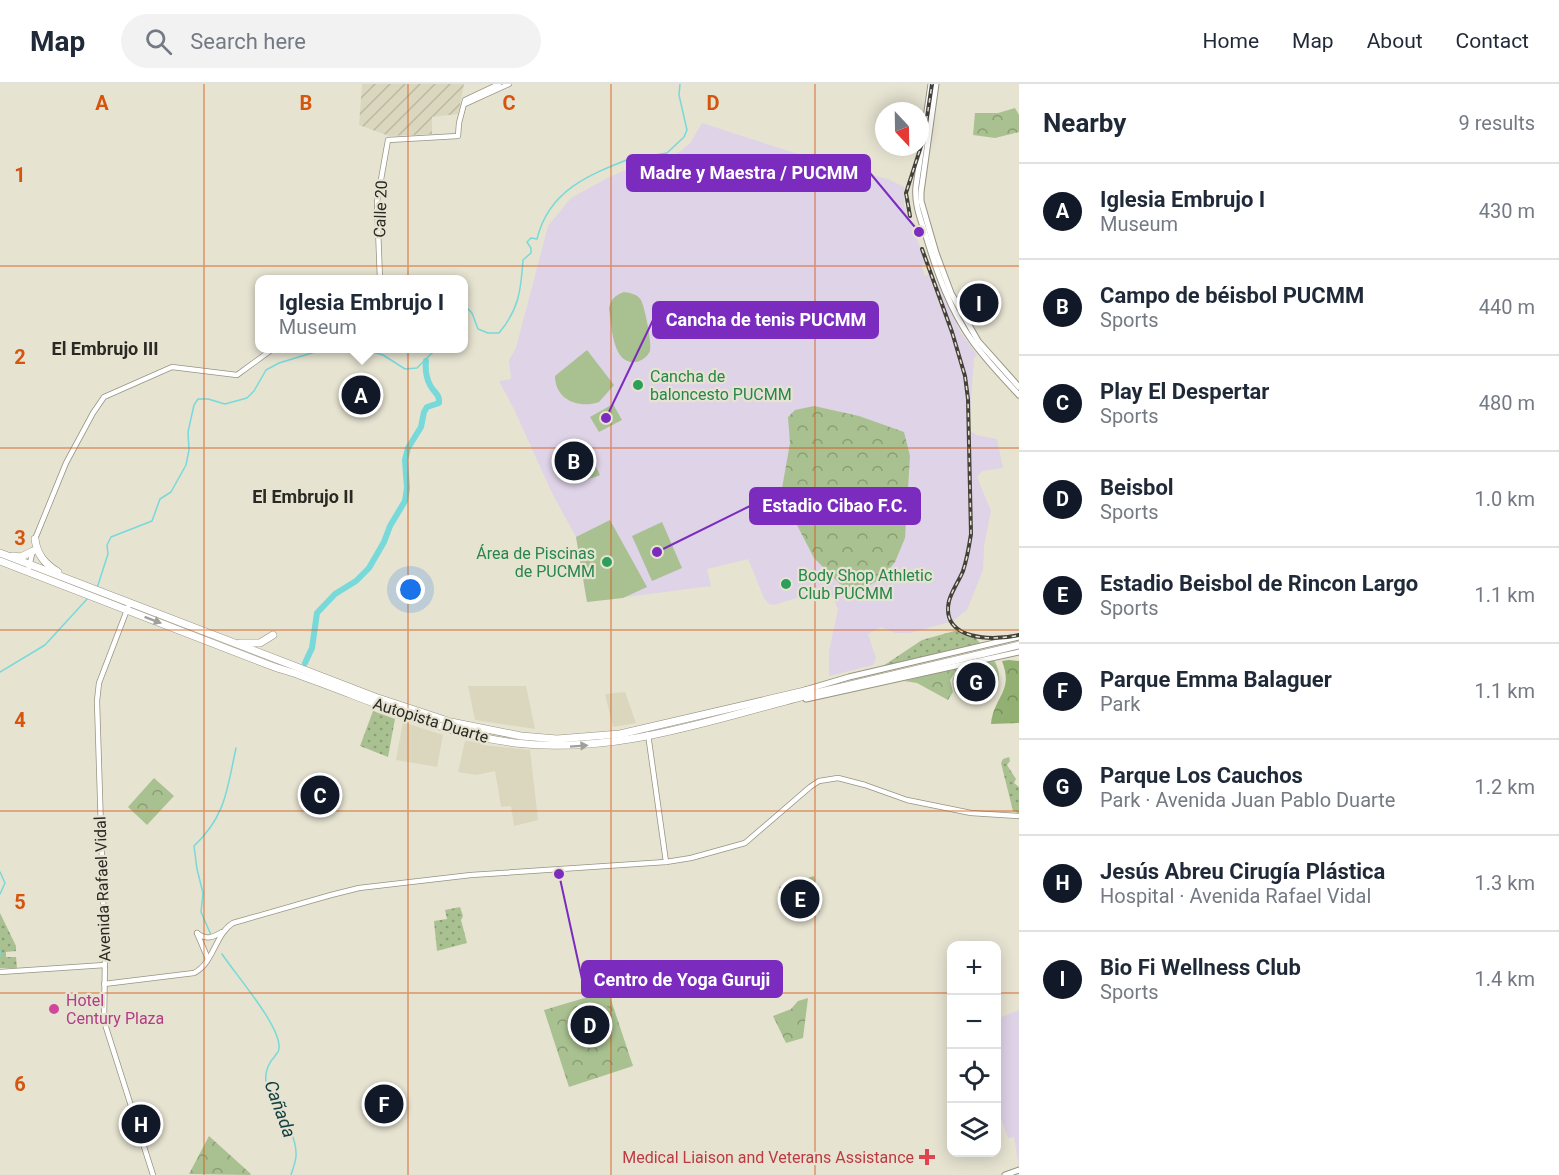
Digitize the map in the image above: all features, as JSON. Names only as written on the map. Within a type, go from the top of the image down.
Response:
[{"type":"highway","points":[[35,539],[41,557],[52,569],[67,579]]},
{"type":"highway","points":[[9,556],[21,557],[33,550]]},
{"type":"highway","name":"Autopista Duarte","points":[[0,553],[29,568],[84,589],[130,602],[344,683],[450,719],[521,736],[568,738],[647,733],[778,704],[960,657],[1019,638]]},
{"type":"highway","name":"Autopista Duarte","points":[[0,561],[67,579],[84,589]]},
{"type":"highway","name":"Autopista Duarte","points":[[100,595],[127,610],[404,715],[480,737],[514,743],[570,746],[618,742],[799,693],[1019,645]]},
{"type":"highway","points":[[234,642],[260,643],[273,635]]},
{"type":"main road","points":[[465,102],[499,84]]},
{"type":"main road","points":[[465,102],[509,84]]},
{"type":"main road","points":[[931,84],[916,186],[915,197],[918,208],[934,263],[958,319],[975,344],[1019,395]]},
{"type":"main road","points":[[936,84],[921,192],[923,209],[940,266],[959,308],[978,341],[1019,387]]},
{"type":"main road","name":"Calle 20","points":[[380,275],[377,202],[388,140],[458,136],[465,102]]},
{"type":"main road","points":[[29,568],[35,539],[71,453],[104,397],[172,367],[237,375],[267,353]]},
{"type":"main road","name":"Avenida Rafael Vidal","points":[[130,602],[99,683],[97,701],[105,965],[104,1021],[153,1175]]},
{"type":"main road","name":"Autopista Duarte","points":[[799,693],[849,677],[1019,638]]},
{"type":"main road","points":[[778,704],[1019,652]]},
{"type":"main road","points":[[990,657],[1019,657]]},
{"type":"main road","points":[[972,664],[979,660]]},
{"type":"main road","points":[[893,680],[900,681]]},
{"type":"main road","points":[[861,689],[883,682]]},
{"type":"main road","points":[[647,733],[666,862]]},
{"type":"main road","points":[[208,959],[197,933],[202,937],[211,938],[238,921],[349,890],[471,875],[666,862],[691,858],[745,843],[819,781],[838,778],[907,800],[971,813],[1019,816]]},
{"type":"main road","points":[[104,984],[194,973],[201,969],[224,931]]},
{"type":"main road","points":[[0,972],[105,965]]},
{"type":"main road","points":[[1005,1175],[1019,1170]]},
{"type":"shaded area","points":[[362,84],[464,84],[458,114],[432,117],[432,134],[389,136],[359,125]]},
{"type":"shaded area","points":[[702,123],[835,166],[888,179],[904,187],[904,205],[926,263],[921,265],[925,276],[932,273],[961,333],[977,355],[974,358],[969,430],[976,435],[997,439],[1003,468],[982,471],[977,477],[991,511],[984,546],[983,570],[967,610],[953,621],[910,633],[895,633],[881,627],[868,634],[876,658],[873,665],[829,676],[829,651],[838,610],[834,599],[825,589],[774,605],[769,604],[764,598],[748,559],[707,569],[711,586],[587,602],[576,537],[552,493],[499,381],[511,379],[509,360],[516,348],[548,226],[571,198],[609,177],[633,167],[658,163],[681,151],[691,142]]},
{"type":"shaded area","points":[[468,686],[526,686],[535,729],[475,720]]},
{"type":"shaded area","points":[[625,692],[636,723],[613,727],[605,694]]},
{"type":"shaded area","points":[[403,722],[443,735],[437,767],[396,760]]},
{"type":"shaded area","points":[[465,741],[530,750],[538,820],[514,826],[511,806],[501,807],[495,771],[477,775],[458,772]]},
{"type":"shaded area","points":[[1019,1010],[1019,1167],[1014,1137],[1008,1138],[1001,1118],[1001,1017]]},
{"type":"green space","points":[[1015,108],[1019,115],[1019,132],[995,138],[973,135],[975,113],[998,113]]},
{"type":"green space","points":[[624,292],[636,295],[641,300],[648,326],[650,351],[648,355],[636,362],[622,357],[613,334],[610,303]]},
{"type":"green space","points":[[587,350],[614,385],[599,402],[591,404],[576,403],[564,397],[556,384],[555,376]]},
{"type":"green space","points":[[613,404],[622,420],[599,432],[590,417]]},
{"type":"green space","points":[[814,406],[859,416],[904,432],[910,456],[905,538],[895,562],[882,578],[868,586],[853,589],[840,584],[814,558],[781,494],[790,443],[788,417],[795,410]]},
{"type":"green space","points":[[584,443],[600,475],[580,479],[568,474],[554,459]]},
{"type":"green space","name":"Área de Piscinas de PUCMM","points":[[610,520],[647,587],[623,598],[587,602],[576,537]]},
{"type":"green space","points":[[662,522],[682,568],[652,581],[632,536]]},
{"type":"green space","points":[[958,630],[974,636],[980,643],[883,666],[922,640]]},
{"type":"green space","points":[[994,660],[999,679],[993,693],[980,700],[971,700],[955,693],[953,679],[955,673],[974,663]]},
{"type":"green space","points":[[1002,661],[1019,661],[1019,723],[991,724],[1005,687],[1005,671]]},
{"type":"green space","points":[[958,668],[950,680],[953,692],[948,700],[917,683],[904,681]]},
{"type":"green space","points":[[373,711],[395,719],[388,757],[360,746]]},
{"type":"green space","points":[[1009,757],[1010,761],[1007,765],[1016,779],[1014,783],[1019,787],[1019,813],[1013,811],[1001,763],[1003,759]]},
{"type":"green space","points":[[154,778],[174,796],[147,825],[128,807]]},
{"type":"green space","points":[[331,782],[336,808],[306,812],[306,799],[311,790],[319,784]]},
{"type":"green space","points":[[814,876],[820,912],[804,913],[793,910],[788,906],[779,887]]},
{"type":"green space","points":[[460,907],[467,943],[437,951],[434,921],[447,919],[445,910]]},
{"type":"green space","points":[[0,913],[16,946],[16,951],[6,952],[6,957],[16,957],[17,968],[0,968]]},
{"type":"green space","points":[[608,991],[633,1066],[569,1087],[544,1010]]},
{"type":"green space","points":[[808,998],[803,1038],[786,1043],[773,1016],[791,1009],[798,1001]]},
{"type":"green space","points":[[605,999],[619,1045],[599,1048],[586,1044],[570,1031],[566,1012]]},
{"type":"green space","points":[[397,1096],[397,1112],[388,1114],[386,1120],[375,1124],[369,1097]]},
{"type":"green space","points":[[209,1136],[251,1174],[189,1174]]},
{"type":"waterway","points":[[468,309],[478,329],[488,333],[499,333],[511,316],[518,299],[523,260],[531,253],[527,242],[531,238],[537,239],[551,207],[574,186],[588,177],[634,157],[645,164],[653,161],[655,155],[667,153],[684,137],[687,130],[679,95],[680,84]]},
{"type":"waterway","points":[[97,588],[111,537],[152,521],[160,499],[171,492],[186,465],[189,450],[188,432],[194,405],[198,399],[208,399],[225,404],[247,398],[254,391],[266,370],[279,363],[312,353]]},
{"type":"waterway","points":[[376,353],[405,369],[417,368],[432,353]]},
{"type":"waterway","points":[[305,663],[312,648],[317,613],[335,594],[356,581],[369,568],[405,501],[407,488],[405,460],[408,448],[421,427],[427,407],[439,403],[438,395],[428,379],[426,361]]},
{"type":"waterway","points":[[0,672],[45,645],[88,598]]},
{"type":"waterway","name":"Cañada","points":[[211,935],[201,912],[203,893],[194,846],[205,835],[219,813],[224,801],[236,748]]},
{"type":"waterway","points":[[0,872],[5,883],[0,894]]},
{"type":"waterway","points":[[0,951],[0,956]]},
{"type":"waterway","name":"Cañada","points":[[222,954],[256,1000],[278,1038],[279,1051],[268,1068],[266,1081],[268,1090],[293,1137],[296,1158],[291,1175]]},
{"type":"railway","points":[[910,216],[906,193],[924,137],[932,84]]},
{"type":"railway","points":[[922,249],[952,332],[965,376],[968,399],[971,534],[963,571],[949,601],[948,614],[953,624],[961,631],[971,635],[996,638],[1019,635]]},
{"type":"place","name":"Madre y Maestra / PUCMM","points":[[919,232]]},
{"type":"place","name":"Bio Fi Wellness Club","points":[[979,303]]},
{"type":"place","name":"Cancha de baloncesto PUCMM","points":[[638,385]]},
{"type":"place","name":"Iglesia Embrujo I","points":[[361,395]]},
{"type":"place","name":"Cancha de tenis PUCMM","points":[[606,418]]},
{"type":"place","name":"Campo de béisbol PUCMM","points":[[574,461]]},
{"type":"place","name":"Estadio Cibao F.C.","points":[[657,552]]},
{"type":"place","name":"Área de Piscinas de PUCMM","points":[[607,562]]},
{"type":"place","name":"Body Shop Athletic Club PUCMM","points":[[786,584]]},
{"type":"place","name":"Parque Los Cauchos","points":[[976,682]]},
{"type":"place","name":"Play El Despertar","points":[[320,795]]},
{"type":"place","name":"Centro de Yoga Guruji","points":[[559,874]]},
{"type":"place","name":"Estadio Beisbol de Rincon Largo","points":[[800,899]]},
{"type":"place","name":"Hotel Century Plaza","points":[[54,1009]]},
{"type":"place","name":"Beisbol","points":[[590,1025]]},
{"type":"place","name":"Parque Emma Balaguer","points":[[384,1104]]},
{"type":"place","name":"Jesús Abreu Cirugía Plástica","points":[[141,1124]]},
{"type":"place","name":"Medical Liaison and Veterans Assistance","points":[[927,1157]]},
{"type":"district","name":"El Embrujo III","points":[[105,349]]},
{"type":"district","name":"El Embrujo II","points":[[303,497]]}]
